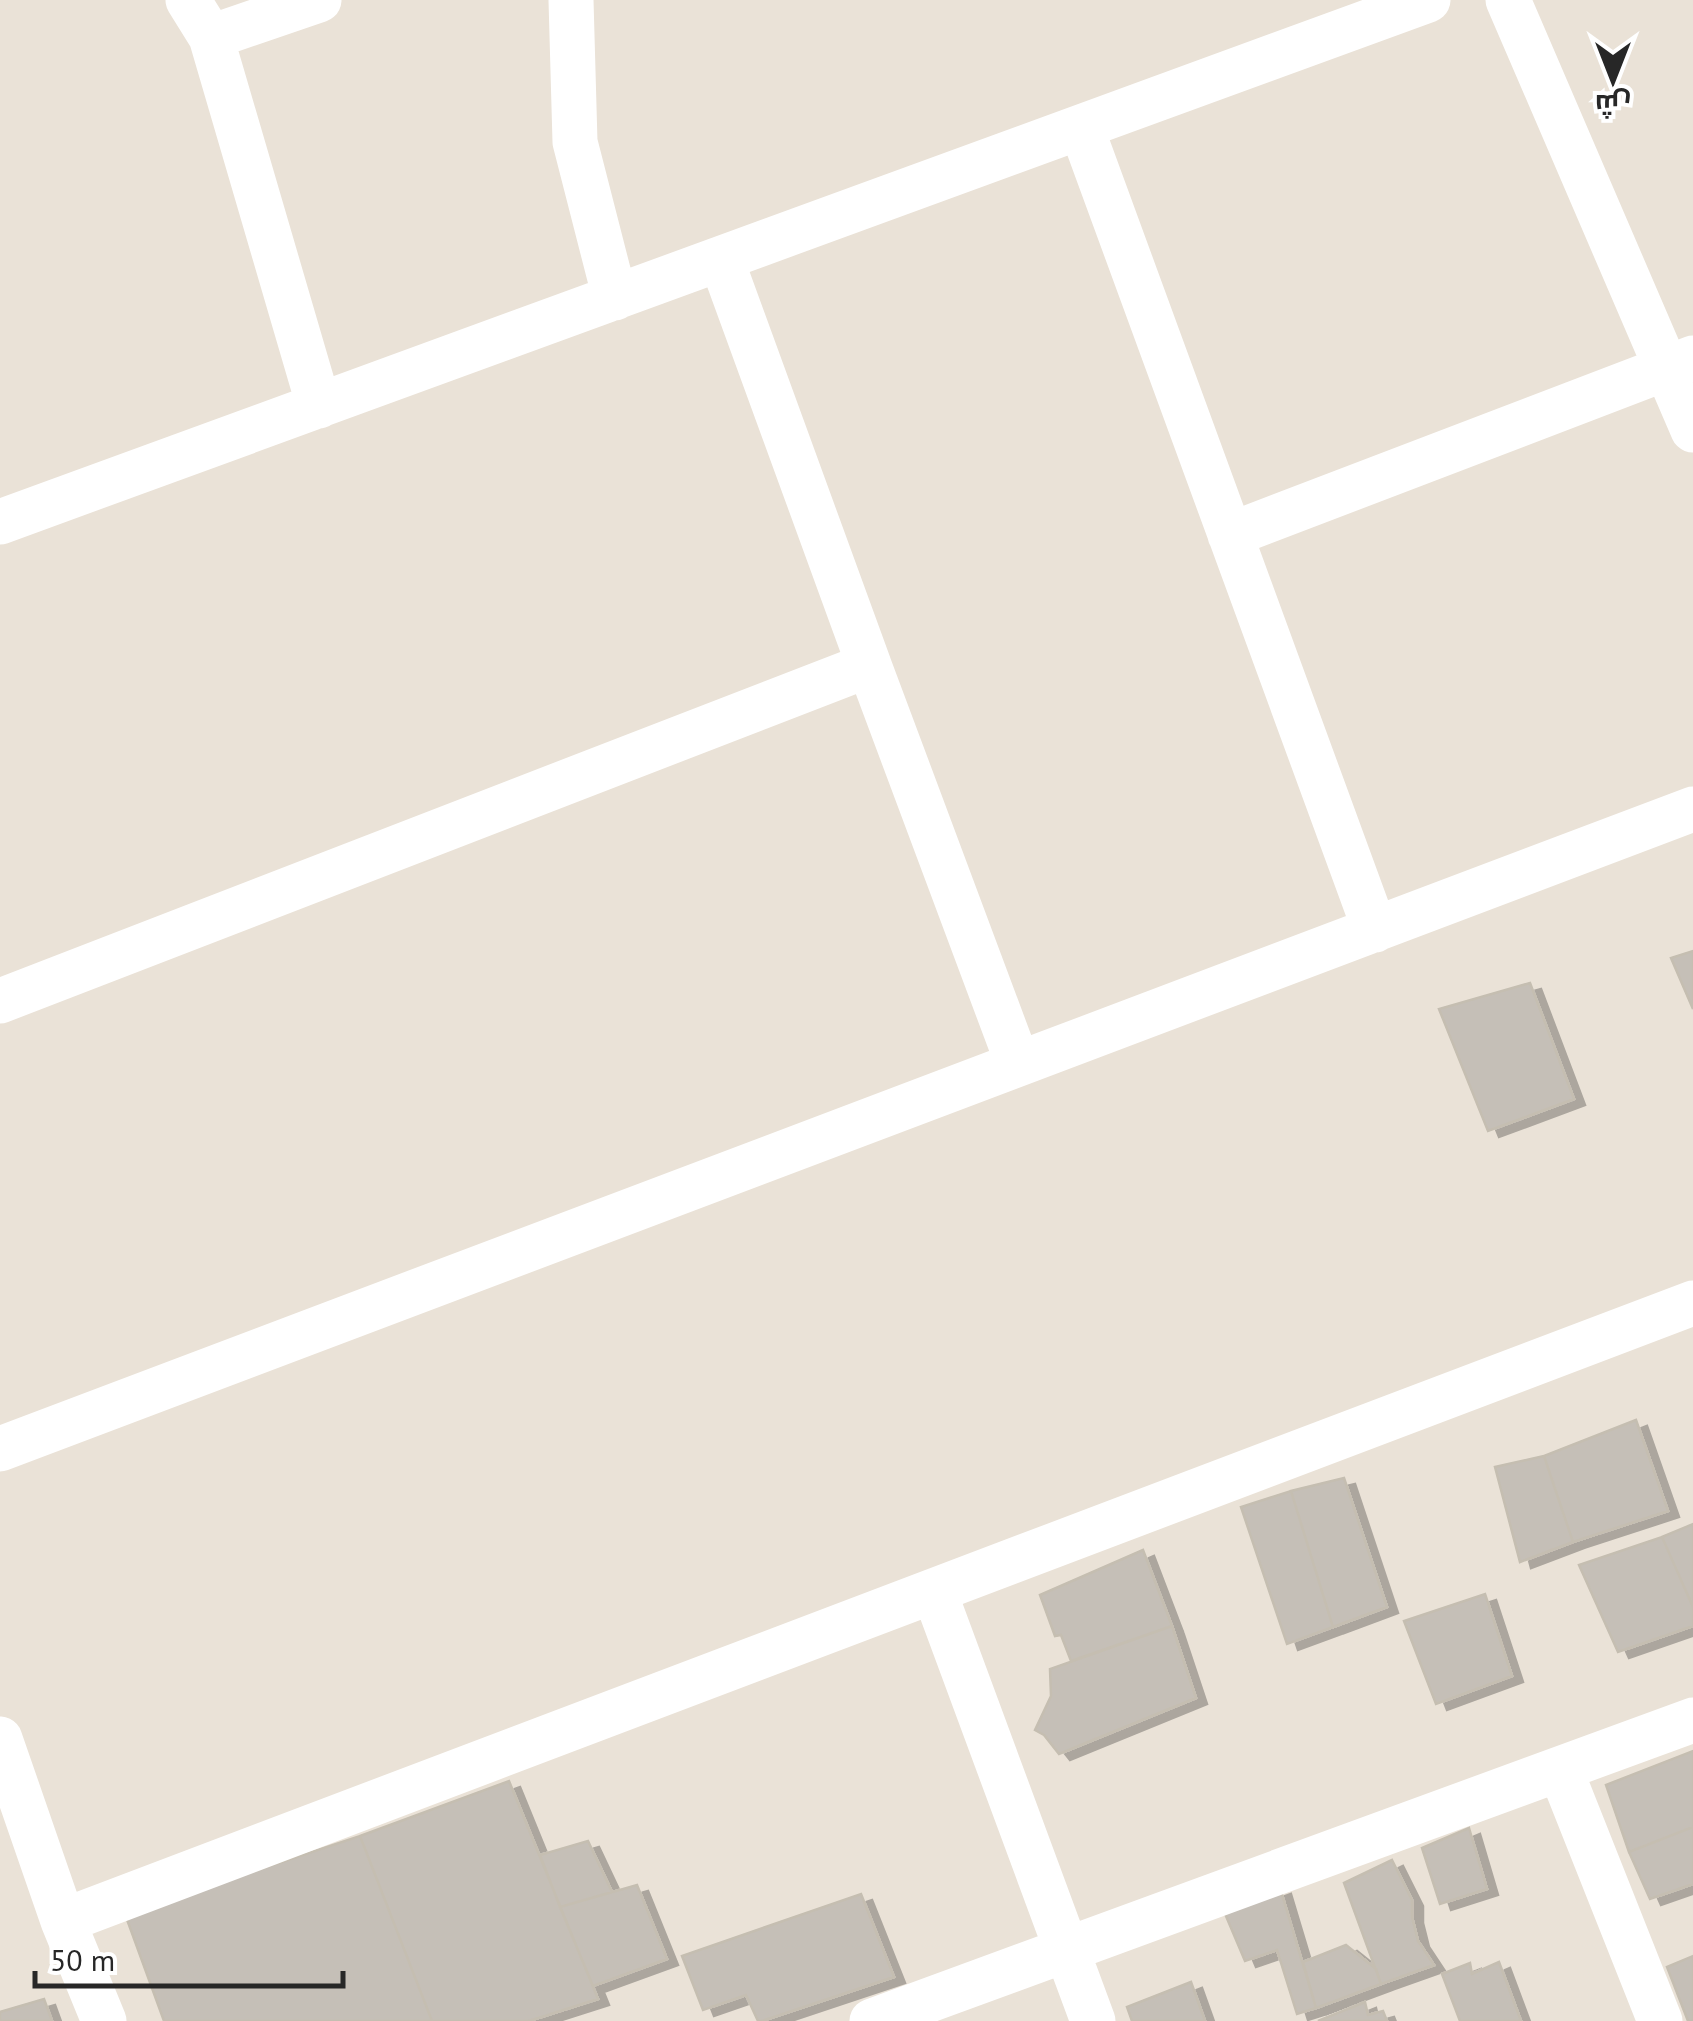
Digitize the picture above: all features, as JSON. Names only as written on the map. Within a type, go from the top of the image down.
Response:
[{"type":"street","points":[[319,0],[199,18],[319,406]]},
{"type":"street","points":[[571,0],[575,142],[615,298]]},
{"type":"street","points":[[0,522],[1428,0]]},
{"type":"street","points":[[1508,0],[1680,363],[1693,430]]},
{"type":"street","points":[[1081,127],[1375,930]]},
{"type":"street","points":[[721,258],[1018,1064]]},
{"type":"street","points":[[1230,535],[1680,363]]},
{"type":"street","points":[[0,1000],[869,664]]},
{"type":"street","points":[[0,1448],[1693,809]]},
{"type":"street","points":[[62,1921],[1693,1303]]},
{"type":"street","points":[[934,1591],[1092,2021]]},
{"type":"street","points":[[872,2021],[1693,1720]]},
{"type":"street","points":[[0,1739],[62,1921],[104,2021]]},
{"type":"street","points":[[1560,1769],[1660,2021]]},
{"type":"building","points":[[1693,951],[1693,1009],[1671,958]]},
{"type":"building","points":[[1530,983],[1574,1099],[1488,1131],[1439,1009]]},
{"type":"building","points":[[1636,1420],[1668,1511],[1573,1542],[1544,1456]]},
{"type":"building","points":[[1544,1456],[1573,1542],[1520,1562],[1495,1467]]},
{"type":"building","points":[[1344,1478],[1387,1607],[1333,1627],[1291,1491]]},
{"type":"building","points":[[1291,1491],[1333,1627],[1287,1644],[1241,1507]]},
{"type":"building","points":[[1693,1524],[1693,1607],[1662,1537]]},
{"type":"building","points":[[1662,1537],[1693,1607],[1693,1626],[1618,1652],[1579,1565]]},
{"type":"building","points":[[1143,1550],[1172,1626],[1071,1661],[1061,1635],[1055,1636],[1040,1595]]},
{"type":"building","points":[[1485,1594],[1512,1676],[1436,1704],[1404,1621]]},
{"type":"building","points":[[1172,1626],[1196,1698],[1059,1754],[1035,1730],[1051,1696],[1050,1669]]},
{"type":"building","points":[[1693,1751],[1693,1827],[1629,1852],[1606,1785]]},
{"type":"building","points":[[509,1781],[598,1999],[529,2021],[432,2021],[360,1836]]},
{"type":"building","points":[[1693,1827],[1693,1884],[1650,1899],[1629,1852]]},
{"type":"building","points":[[1469,1828],[1487,1889],[1440,1904],[1422,1848]]},
{"type":"building","points":[[360,1836],[432,2021],[164,2021],[125,1914]]},
{"type":"building","points":[[588,1841],[612,1892],[560,1907],[540,1855]]},
{"type":"building","points":[[1392,1860],[1412,1900],[1418,1941],[1434,1965],[1381,1984],[1344,1883]]},
{"type":"building","points":[[637,1885],[667,1959],[593,1986],[560,1907]]},
{"type":"building","points":[[1280,1888],[1316,2008],[1297,2014],[1277,1950],[1245,1961],[1223,1909]]},
{"type":"building","points":[[861,1894],[894,1977],[762,2021],[758,2021],[746,1995],[703,2010],[682,1956]]},
{"type":"building","points":[[1346,1945],[1376,1969],[1381,1984],[1316,2008],[1303,1962]]},
{"type":"building","points":[[1693,1956],[1693,2021],[1688,2021],[1667,1967]]},
{"type":"building","points":[[1499,1962],[1521,2021],[1460,2021],[1442,1974],[1470,1963],[1472,1974]]},
{"type":"building","points":[[1191,1982],[1205,2021],[1132,2021],[1127,2007]]},
{"type":"building","points":[[44,1999],[52,2021],[0,2021],[0,2012]]},
{"type":"building","points":[[1365,2002],[1368,2015],[1383,2011],[1387,2021],[1318,2021]]}]
